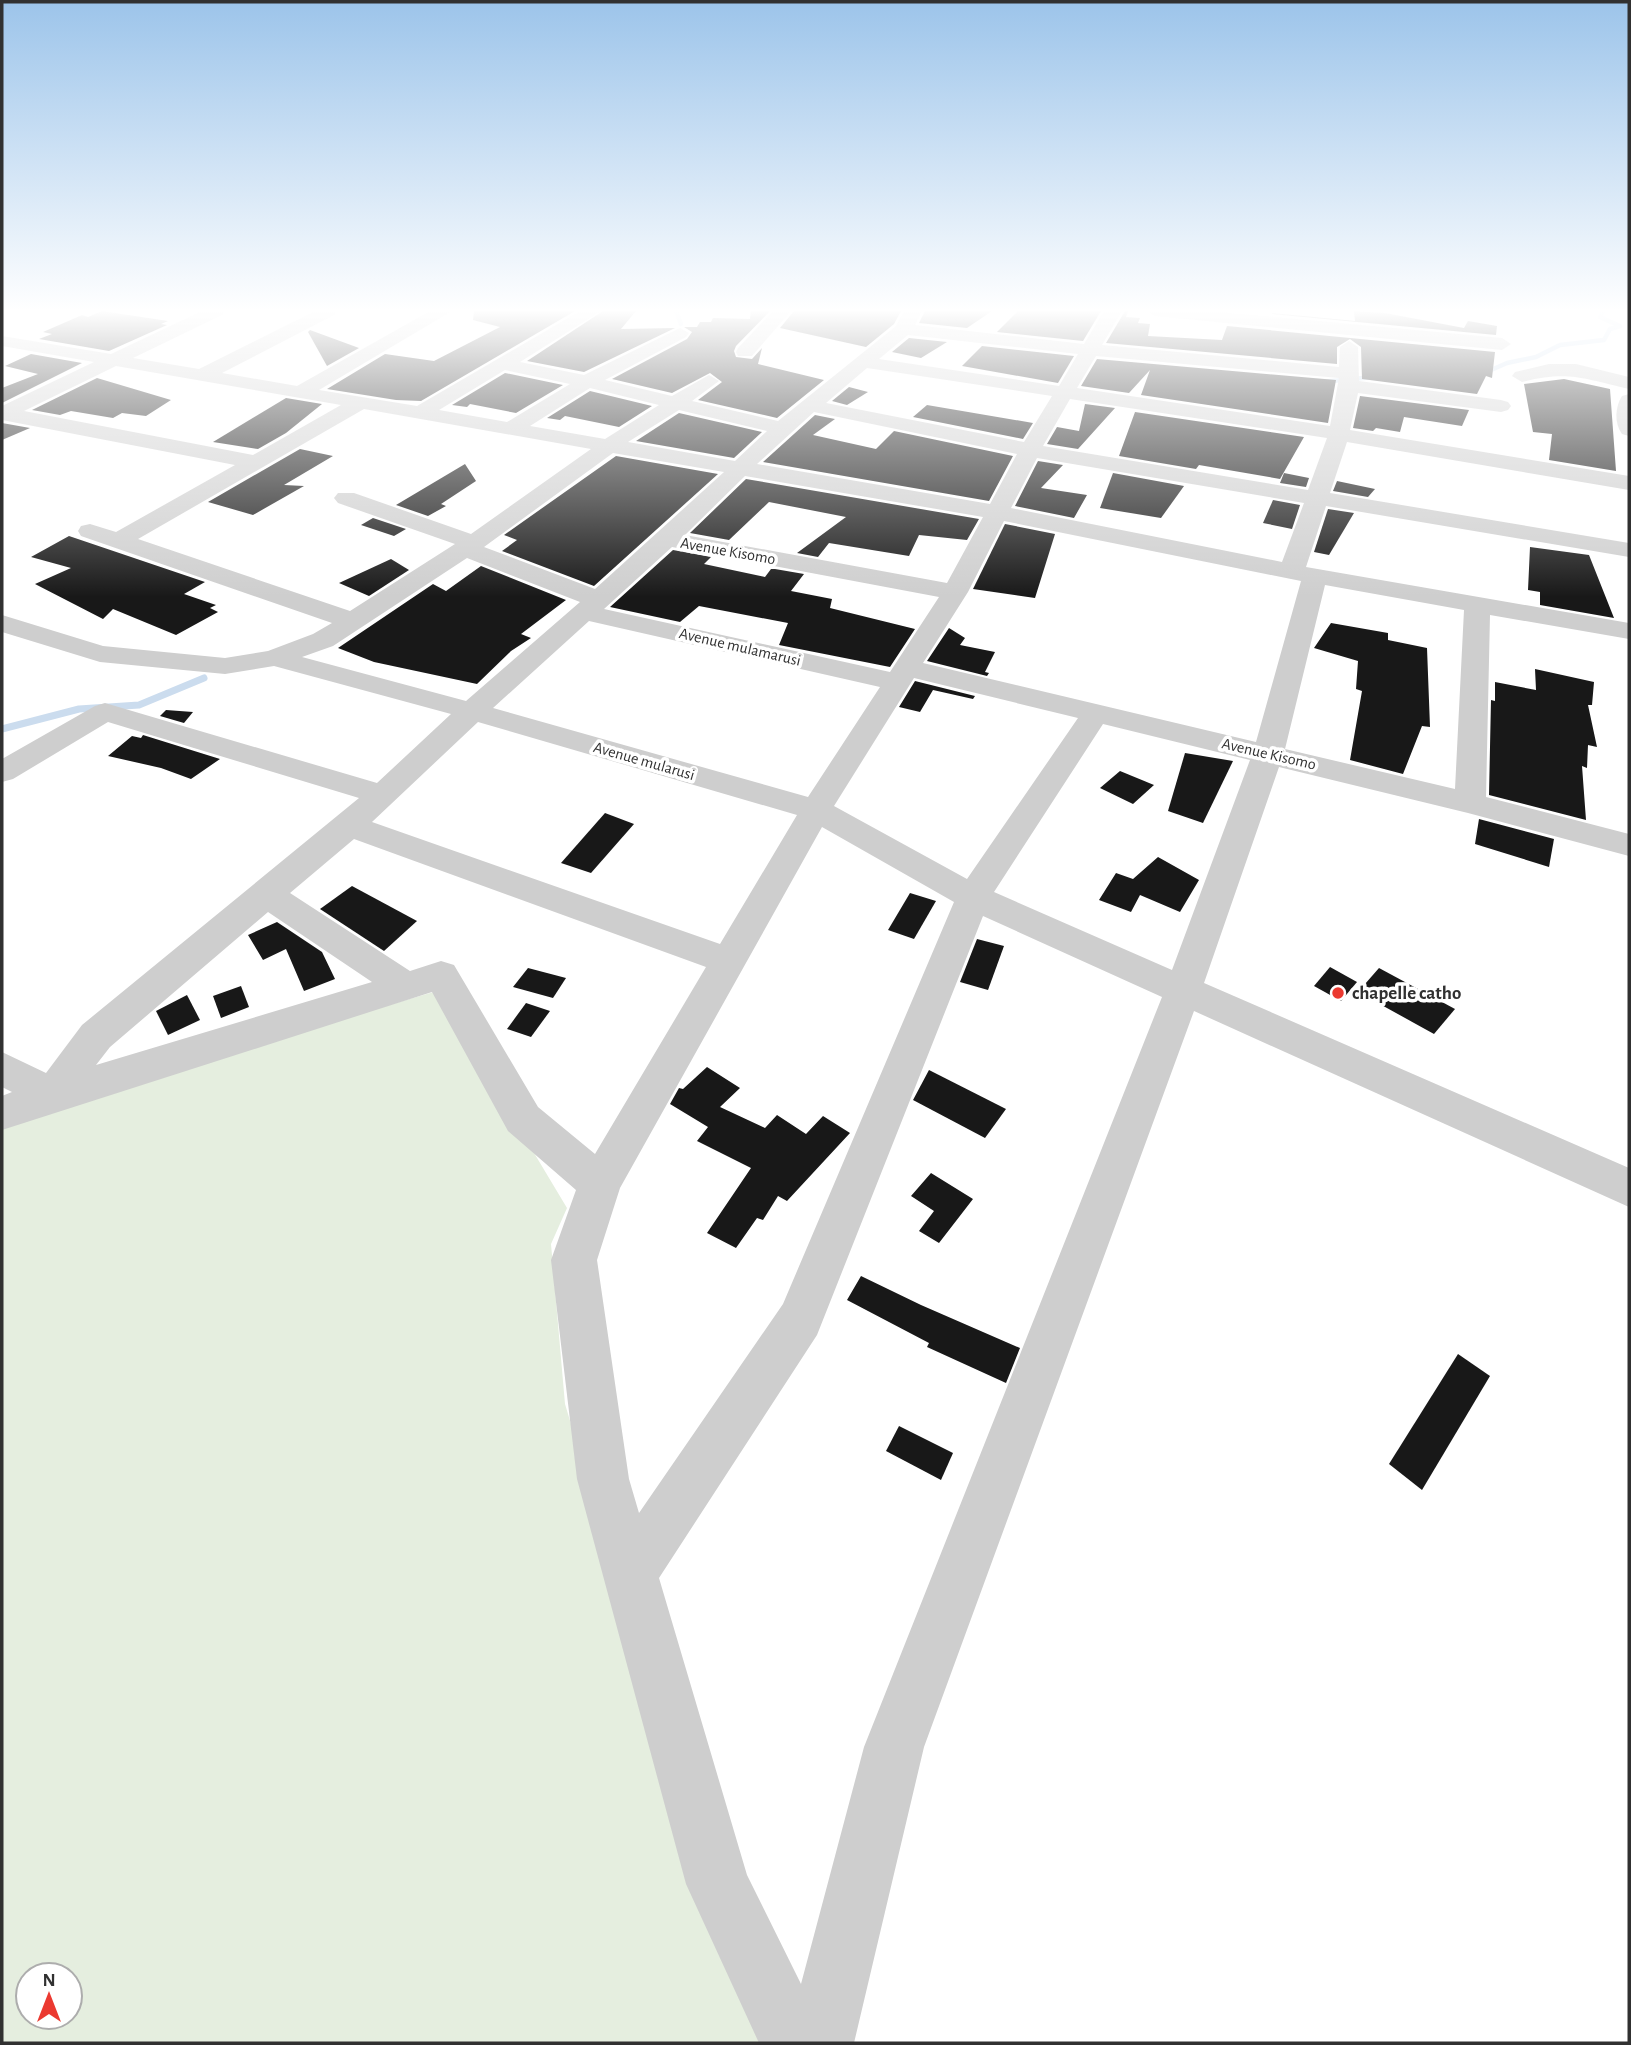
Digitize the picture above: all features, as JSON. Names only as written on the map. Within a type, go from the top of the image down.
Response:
[{"type":"street","points":[[120,540],[354,406]]},
{"type":"street","points":[[385,406],[1000,513],[1303,573],[1629,631]]},
{"type":"street","points":[[420,413],[431,406]]},
{"type":"street","points":[[510,429],[546,406]]},
{"type":"street","points":[[2,623],[100,654],[225,666],[274,658],[323,640],[353,621],[470,546],[610,445],[670,406]]},
{"type":"street","points":[[685,406],[782,428]]},
{"type":"street","points":[[52,1095],[96,1035],[383,795],[472,711],[667,539],[805,406]]},
{"type":"street","points":[[814,406],[1030,450],[1629,550]]},
{"type":"street","points":[[794,2043],[718,1884],[603,1479],[573,1260],[600,1184],[816,810],[955,592],[1056,406]]},
{"type":"street","points":[[1149,406],[1339,434],[1629,483]]},
{"type":"street","points":[[820,2043],[894,1747],[1183,989],[1268,754],[1317,497],[1339,434],[1344,406]]},
{"type":"street","points":[[1626,406],[1629,430]]},
{"type":"street","points":[[2,414],[258,463]]},
{"type":"street","name":"Avenue mulamarusi","points":[[346,498],[470,546],[590,605],[902,675]]},
{"type":"street","points":[[90,531],[353,621]]},
{"type":"street","name":"Avenue Kisomo","points":[[667,539],[955,592]]},
{"type":"street","points":[[1470,803],[1477,604]]},
{"type":"street","name":"Avenue mularusi","points":[[274,658],[472,711],[816,810],[973,897],[1629,1188]]},
{"type":"street","name":"Avenue Kisomo","points":[[902,675],[1096,713],[1470,803],[1629,845]]},
{"type":"street","points":[[2,772],[105,712],[383,795]]},
{"type":"street","points":[[630,1573],[800,1319],[973,897],[1096,713]]},
{"type":"street","points":[[349,825],[729,961]]},
{"type":"street","points":[[266,894],[406,986]]},
{"type":"street","points":[[2,1113],[52,1095],[441,975],[523,1119],[600,1184]]},
{"type":"street","points":[[2,1068],[52,1095]]},
{"type":"green space","points":[[437,991],[567,1208],[551,1244],[565,1404],[636,1641],[722,1808],[801,2043],[2,2043],[2,1118]]},
{"type":"building","points":[[39,406],[161,406],[146,416],[122,413],[113,418],[71,411],[60,415],[32,410]]},
{"type":"building","points":[[272,406],[319,406],[286,433],[258,449],[213,442]]},
{"type":"building","points":[[482,406],[527,406],[516,413]]},
{"type":"building","points":[[565,406],[651,406],[619,427],[565,416],[560,420],[547,418]]},
{"type":"building","points":[[726,406],[791,406],[777,418]]},
{"type":"building","points":[[925,406],[935,406],[1033,423],[1023,439],[913,417]]},
{"type":"building","points":[[1084,406],[1115,408],[1078,449],[1047,444],[1057,427],[1079,431]]},
{"type":"building","points":[[1217,406],[1331,406],[1328,423]]},
{"type":"building","points":[[1358,406],[1441,406],[1469,410],[1462,426],[1404,417],[1400,432],[1353,428]]},
{"type":"building","points":[[1528,406],[1611,406],[1616,471],[1549,460],[1552,434],[1533,432]]},
{"type":"building","points":[[1135,412],[1304,437],[1280,479],[1199,465],[1196,469],[1119,456]]},
{"type":"building","points":[[679,413],[762,432],[734,458],[636,441]]},
{"type":"building","points":[[815,415],[835,419],[813,435],[876,449],[894,431],[1013,456],[989,501],[763,462]]},
{"type":"building","points":[[2,423],[30,428],[2,440]]},
{"type":"building","points":[[300,449],[333,456],[284,485],[304,486],[253,515],[208,502]]},
{"type":"building","points":[[616,456],[718,474],[594,586],[502,551],[517,540],[504,535]]},
{"type":"building","points":[[1038,461],[1063,465],[1041,488],[1087,495],[1074,518],[1015,506]]},
{"type":"building","points":[[465,464],[476,481],[441,504],[446,506],[428,516],[396,505]]},
{"type":"building","points":[[1113,473],[1184,486],[1161,518],[1100,508]]},
{"type":"building","points":[[1284,473],[1309,478],[1306,487],[1280,483]]},
{"type":"building","points":[[746,479],[979,519],[967,540],[919,535],[909,556],[829,543],[818,557],[797,553],[846,517],[769,502],[729,540],[690,533]]},
{"type":"building","points":[[1337,481],[1375,489],[1368,497],[1333,491]]},
{"type":"building","points":[[1273,500],[1300,505],[1292,529],[1263,523]]},
{"type":"building","points":[[1328,509],[1354,513],[1329,555],[1314,552]]},
{"type":"building","points":[[373,518],[406,529],[394,536],[361,525]]},
{"type":"building","points":[[1005,524],[1055,534],[1035,598],[973,589]]},
{"type":"building","points":[[69,536],[205,582],[184,594],[216,605],[210,608],[218,612],[176,635],[113,609],[103,619],[35,584],[71,568],[31,557]]},
{"type":"building","points":[[1530,547],[1589,555],[1614,618],[1540,605],[1540,592],[1528,590]]},
{"type":"building","points":[[673,550],[711,557],[704,564],[765,577],[771,569],[804,574],[791,591],[832,599],[830,608],[915,629],[890,667],[779,645],[788,623],[699,606],[680,622],[610,607]]},
{"type":"building","points":[[391,559],[409,570],[369,596],[339,583]]},
{"type":"building","points":[[481,566],[566,600],[521,634],[531,638],[511,651],[477,684],[374,662],[338,648],[433,584],[446,591]]},
{"type":"building","points":[[1331,623],[1388,633],[1388,640],[1427,648],[1430,727],[1422,726],[1403,774],[1350,760],[1362,691],[1356,689],[1358,661],[1314,648]]},
{"type":"building","points":[[949,628],[965,638],[960,645],[995,652],[985,672],[989,673],[987,676],[927,661]]},
{"type":"building","points":[[1535,669],[1594,682],[1592,705],[1588,705],[1597,747],[1588,745],[1587,768],[1582,766],[1586,820],[1489,795],[1491,700],[1495,701],[1495,682],[1536,690]]},
{"type":"building","points":[[915,681],[975,696],[973,699],[933,690],[920,712],[899,707]]},
{"type":"building","points":[[166,710],[193,712],[184,723],[160,716]]},
{"type":"building","points":[[143,735],[220,759],[191,779],[161,768],[108,756],[132,736],[141,738]]},
{"type":"building","points":[[1185,753],[1233,761],[1203,823],[1168,811]]},
{"type":"building","points":[[1120,771],[1154,785],[1133,804],[1100,788]]},
{"type":"building","points":[[605,813],[634,824],[591,873],[561,863]]},
{"type":"building","points":[[1479,819],[1554,839],[1549,867],[1475,844]]},
{"type":"building","points":[[1158,857],[1199,880],[1180,912],[1140,895],[1131,912],[1099,900],[1116,873],[1133,879]]},
{"type":"building","points":[[352,886],[417,921],[384,951],[320,909]]},
{"type":"building","points":[[910,893],[936,901],[914,939],[888,930]]},
{"type":"building","points":[[277,922],[322,952],[335,979],[304,991],[286,949],[263,960],[248,935]]},
{"type":"building","points":[[977,939],[1004,946],[988,990],[960,982]]},
{"type":"building","points":[[1330,967],[1357,982],[1341,1001],[1314,986]]},
{"type":"building","points":[[528,968],[566,978],[553,998],[513,987]]},
{"type":"building","points":[[1379,968],[1455,1009],[1434,1034],[1358,992]]},
{"type":"building","points":[[241,986],[249,1007],[221,1018],[213,996]]},
{"type":"building","points":[[187,995],[200,1020],[168,1035],[156,1011]]},
{"type":"building","points":[[526,1003],[550,1011],[531,1037],[507,1029]]},
{"type":"building","points":[[707,1067],[740,1088],[720,1107],[765,1128],[777,1115],[806,1134],[823,1116],[850,1133],[787,1201],[778,1196],[763,1220],[757,1218],[736,1248],[707,1233],[751,1168],[697,1141],[708,1127],[670,1104],[679,1088],[683,1089]]},
{"type":"building","points":[[929,1070],[1006,1109],[985,1138],[913,1100]]},
{"type":"building","points":[[931,1173],[973,1199],[939,1243],[919,1231],[934,1211],[911,1196]]},
{"type":"building","points":[[861,1276],[1020,1348],[1006,1383],[927,1347],[929,1343],[847,1300]]},
{"type":"building","points":[[1458,1354],[1490,1376],[1422,1490],[1389,1464]]},
{"type":"building","points":[[899,1426],[953,1453],[941,1480],[886,1451]]},
{"type":"waterway","points":[[2,729],[79,709],[139,705],[204,678]]},
{"type":"place","name":"chapelle catho","points":[[1338,993]]}]
